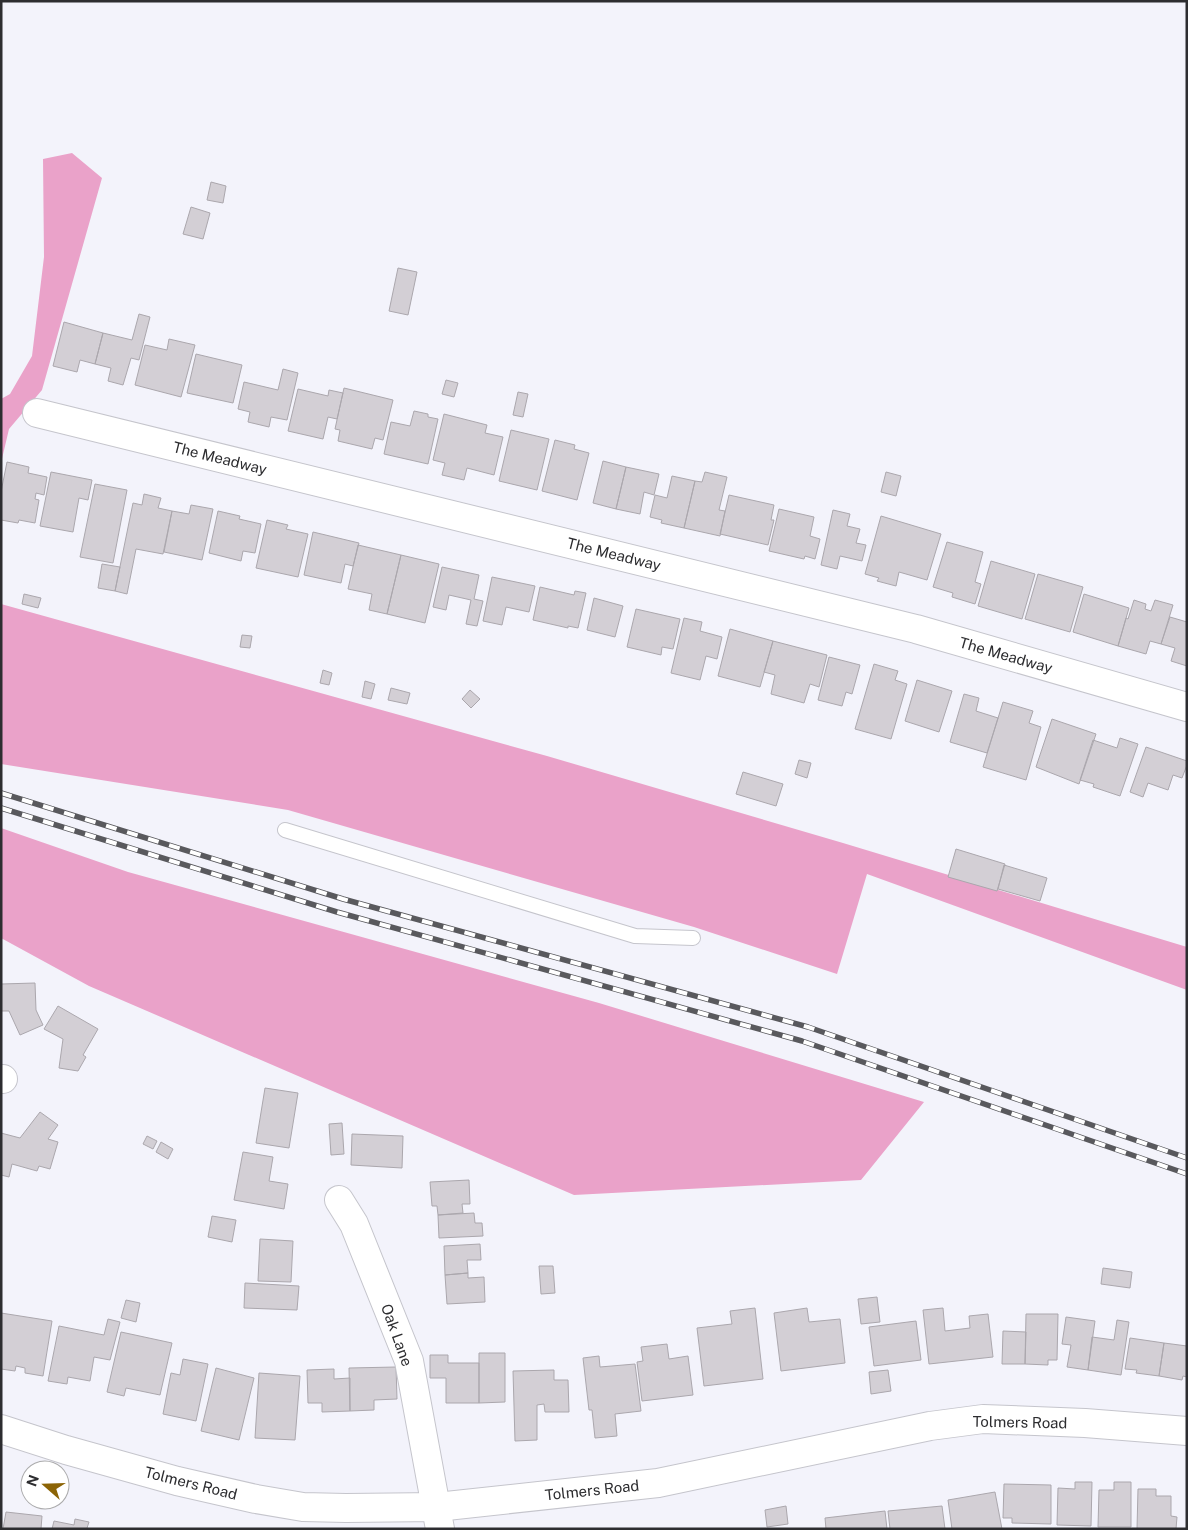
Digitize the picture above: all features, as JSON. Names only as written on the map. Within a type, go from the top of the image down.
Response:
[{"type":"street","name":"The Meadway","points":[[37,413],[916,629],[1187,708]]},
{"type":"street","name":"Oak Lane","points":[[339,1200],[354,1224],[409,1362],[438,1518]]},
{"type":"street","name":"Tolmers Road","points":[[1,1429],[66,1450],[167,1478],[256,1499],[303,1507],[438,1518],[658,1483],[930,1426],[983,1419],[1085,1423],[1187,1431]]},
{"type":"lane","points":[[285,830],[634,936],[693,938]]},
{"type":"shaded area","points":[[72,153],[102,178],[42,390],[9,429],[1,463],[1,399],[10,394],[32,356],[44,257],[43,159]]},
{"type":"shaded area","points":[[1,604],[547,756],[1187,947],[1187,990],[867,874],[837,974],[694,927],[288,810],[1,764]]},
{"type":"shaded area","points":[[1,828],[128,872],[599,1003],[924,1102],[861,1180],[574,1195],[89,986],[1,938]]},
{"type":"building","points":[[211,182],[226,186],[223,203],[207,200]]},
{"type":"building","points":[[191,207],[210,213],[203,239],[183,234]]},
{"type":"building","points":[[398,268],[417,272],[408,315],[389,311]]},
{"type":"building","points":[[139,314],[150,317],[139,360],[131,358],[123,385],[108,381],[111,368],[95,364],[103,333],[132,340]]},
{"type":"building","points":[[64,322],[103,333],[95,364],[80,360],[77,372],[53,366]]},
{"type":"building","points":[[169,339],[195,345],[181,397],[135,385],[145,345],[167,350]]},
{"type":"building","points":[[196,354],[242,365],[233,403],[187,393]]},
{"type":"building","points":[[283,369],[298,373],[287,420],[271,417],[269,427],[248,422],[250,412],[238,409],[244,382],[278,390]]},
{"type":"building","points":[[446,380],[458,383],[454,397],[442,394]]},
{"type":"building","points":[[344,388],[393,400],[383,440],[375,438],[372,449],[338,441],[340,430],[335,429]]},
{"type":"building","points":[[298,389],[328,396],[329,390],[343,393],[337,419],[328,417],[323,439],[288,431]]},
{"type":"building","points":[[518,392],[528,394],[523,417],[513,415]]},
{"type":"building","points":[[414,411],[428,414],[428,417],[438,419],[428,464],[384,454],[391,422],[410,426]]},
{"type":"building","points":[[444,414],[487,425],[485,433],[503,437],[494,475],[467,468],[464,480],[442,475],[445,463],[433,460]]},
{"type":"building","points":[[511,430],[549,439],[537,490],[499,481]]},
{"type":"building","points":[[555,440],[575,445],[574,449],[589,453],[577,500],[542,491]]},
{"type":"building","points":[[603,461],[626,467],[616,509],[593,503]]},
{"type":"building","points":[[7,462],[29,467],[28,473],[47,477],[44,495],[36,493],[35,499],[39,500],[35,523],[19,520],[18,523],[1,520],[1,492]]},
{"type":"building","points":[[626,467],[659,474],[654,495],[644,492],[640,514],[616,509]]},
{"type":"building","points":[[51,472],[92,480],[88,500],[79,498],[73,532],[40,526]]},
{"type":"building","points":[[705,472],[727,477],[719,510],[725,511],[720,536],[684,528],[695,481],[702,482]]},
{"type":"building","points":[[886,472],[901,476],[896,496],[881,492]]},
{"type":"building","points":[[672,476],[695,481],[684,528],[661,523],[662,520],[650,517],[655,495],[667,498]]},
{"type":"building","points":[[95,484],[127,490],[113,563],[80,557]]},
{"type":"building","points":[[144,494],[161,498],[158,508],[172,511],[163,554],[136,549],[127,594],[115,591],[133,503],[142,505]]},
{"type":"building","points":[[729,495],[774,505],[771,520],[774,520],[768,545],[720,534]]},
{"type":"building","points":[[191,505],[213,509],[202,560],[164,552],[172,511],[189,514]]},
{"type":"building","points":[[779,509],[814,517],[810,536],[820,539],[815,559],[805,556],[804,559],[769,551]]},
{"type":"building","points":[[833,510],[850,514],[847,526],[860,529],[856,543],[866,545],[862,561],[840,556],[837,569],[821,565]]},
{"type":"building","points":[[218,511],[240,516],[239,519],[261,524],[255,553],[243,551],[241,561],[209,553]]},
{"type":"building","points":[[881,516],[941,534],[927,580],[899,572],[896,586],[877,581],[879,578],[865,574]]},
{"type":"building","points":[[267,520],[288,525],[286,529],[308,534],[298,577],[256,568]]},
{"type":"building","points":[[313,532],[359,543],[353,566],[345,564],[341,583],[304,575]]},
{"type":"building","points":[[947,542],[983,552],[975,582],[981,584],[975,604],[952,597],[953,593],[933,587]]},
{"type":"building","points":[[358,545],[401,555],[387,614],[369,610],[372,594],[348,589]]},
{"type":"building","points":[[401,555],[439,564],[425,623],[387,614]]},
{"type":"building","points":[[991,561],[1035,574],[1022,619],[978,606]]},
{"type":"building","points":[[102,564],[120,567],[115,591],[98,588]]},
{"type":"building","points":[[442,567],[479,575],[474,599],[483,601],[477,626],[466,624],[471,600],[449,595],[446,610],[433,607]]},
{"type":"building","points":[[1038,574],[1083,587],[1070,632],[1025,619]]},
{"type":"building","points":[[492,577],[535,586],[529,612],[506,607],[502,625],[483,621]]},
{"type":"building","points":[[540,587],[574,595],[575,591],[586,593],[578,628],[568,626],[568,628],[533,620]]},
{"type":"building","points":[[24,594],[41,598],[38,608],[22,604]]},
{"type":"building","points":[[1084,594],[1129,608],[1118,646],[1073,632]]},
{"type":"building","points":[[594,598],[623,606],[615,637],[587,630]]},
{"type":"building","points":[[1134,600],[1146,604],[1145,609],[1151,611],[1155,600],[1173,605],[1161,644],[1150,641],[1146,654],[1118,646],[1126,618],[1128,619]]},
{"type":"building","points":[[636,609],[680,619],[673,649],[662,647],[661,655],[627,647]]},
{"type":"building","points":[[1170,617],[1187,622],[1187,666],[1171,661],[1175,648],[1161,644]]},
{"type":"building","points":[[684,618],[702,622],[700,631],[722,637],[717,659],[706,656],[700,680],[671,673]]},
{"type":"building","points":[[730,629],[773,641],[760,687],[718,676]]},
{"type":"building","points":[[242,635],[252,636],[250,648],[240,647]]},
{"type":"building","points":[[773,641],[827,655],[819,687],[810,684],[804,703],[771,694],[775,675],[764,672]]},
{"type":"building","points":[[829,657],[860,665],[852,694],[846,692],[842,706],[818,700]]},
{"type":"building","points":[[874,664],[898,671],[895,680],[907,684],[891,739],[855,729]]},
{"type":"building","points":[[323,670],[332,673],[329,685],[320,683]]},
{"type":"building","points":[[917,680],[952,691],[939,732],[905,721]]},
{"type":"building","points":[[365,681],[375,684],[371,699],[362,697]]},
{"type":"building","points":[[391,688],[410,693],[407,704],[388,700]]},
{"type":"building","points":[[470,690],[480,699],[471,708],[462,699]]},
{"type":"building","points":[[964,694],[979,698],[976,711],[998,718],[987,753],[950,742]]},
{"type":"building","points":[[1003,702],[1033,711],[1029,723],[1041,727],[1026,780],[983,767]]},
{"type":"building","points":[[1052,719],[1096,734],[1079,784],[1036,767]]},
{"type":"building","points":[[1120,738],[1138,744],[1120,796],[1093,787],[1094,784],[1080,780],[1093,740],[1117,748]]},
{"type":"building","points":[[1146,747],[1187,761],[1187,765],[1182,778],[1173,775],[1168,790],[1148,783],[1143,797],[1130,792]]},
{"type":"building","points":[[799,760],[811,763],[807,778],[795,774]]},
{"type":"building","points":[[743,772],[783,784],[776,806],[736,794]]},
{"type":"building","points":[[956,849],[1005,864],[997,891],[948,877]]},
{"type":"building","points":[[1004,865],[1047,878],[1040,901],[998,889]]},
{"type":"building","points":[[35,983],[36,1010],[43,1025],[20,1035],[9,1011],[1,1011],[1,984]]},
{"type":"building","points":[[58,1006],[98,1029],[83,1055],[86,1057],[78,1071],[59,1068],[63,1039],[44,1029]]},
{"type":"building","points":[[265,1088],[298,1093],[289,1148],[256,1143]]},
{"type":"building","points":[[40,1112],[58,1125],[48,1139],[58,1142],[50,1169],[39,1166],[37,1171],[12,1164],[9,1177],[1,1175],[1,1133],[20,1138]]},
{"type":"building","points":[[342,1123],[344,1154],[331,1155],[329,1124]]},
{"type":"building","points":[[352,1134],[403,1136],[402,1168],[351,1165]]},
{"type":"building","points":[[147,1136],[157,1141],[153,1149],[143,1144]]},
{"type":"building","points":[[161,1142],[173,1149],[168,1159],[156,1152]]},
{"type":"building","points":[[243,1152],[273,1157],[269,1181],[288,1184],[284,1209],[234,1200]]},
{"type":"building","points":[[469,1180],[470,1204],[462,1204],[463,1213],[438,1215],[437,1206],[432,1206],[430,1182]]},
{"type":"building","points":[[474,1213],[475,1223],[482,1223],[483,1236],[439,1238],[438,1215]]},
{"type":"building","points":[[212,1216],[236,1220],[232,1242],[208,1237]]},
{"type":"building","points":[[260,1239],[293,1241],[291,1282],[258,1281]]},
{"type":"building","points":[[480,1244],[481,1260],[467,1260],[468,1273],[445,1275],[444,1246]]},
{"type":"building","points":[[539,1266],[553,1266],[555,1293],[541,1294]]},
{"type":"building","points":[[1103,1268],[1132,1272],[1130,1288],[1101,1284]]},
{"type":"building","points":[[468,1273],[468,1278],[484,1277],[485,1302],[447,1304],[445,1275]]},
{"type":"building","points":[[245,1283],[299,1286],[297,1310],[244,1308]]},
{"type":"building","points":[[877,1297],[880,1322],[861,1324],[858,1299]]},
{"type":"building","points":[[126,1300],[140,1303],[136,1322],[121,1318]]},
{"type":"building","points":[[755,1308],[763,1379],[704,1386],[697,1328],[732,1324],[730,1311]]},
{"type":"building","points":[[807,1308],[809,1322],[840,1319],[845,1363],[781,1371],[774,1313]]},
{"type":"building","points":[[943,1308],[945,1331],[970,1328],[969,1316],[988,1314],[993,1357],[929,1364],[923,1310]]},
{"type":"building","points":[[1,1313],[52,1321],[43,1376],[25,1373],[25,1368],[16,1366],[15,1371],[1,1369]]},
{"type":"building","points":[[1026,1314],[1058,1314],[1057,1360],[1048,1360],[1048,1365],[1025,1364]]},
{"type":"building","points":[[1066,1317],[1095,1321],[1088,1370],[1067,1367],[1071,1345],[1062,1344]]},
{"type":"building","points":[[108,1319],[120,1322],[110,1360],[94,1357],[90,1381],[68,1377],[67,1384],[48,1381],[59,1326],[104,1335]]},
{"type":"building","points":[[1117,1320],[1129,1322],[1121,1375],[1088,1370],[1092,1337],[1114,1340]]},
{"type":"building","points":[[916,1321],[921,1360],[874,1366],[869,1327]]},
{"type":"building","points":[[1003,1331],[1026,1332],[1025,1364],[1002,1364]]},
{"type":"building","points":[[121,1332],[172,1343],[160,1395],[126,1388],[124,1396],[107,1392]]},
{"type":"building","points":[[1130,1338],[1164,1343],[1159,1376],[1136,1373],[1137,1370],[1125,1369]]},
{"type":"building","points":[[1164,1343],[1187,1346],[1187,1377],[1183,1376],[1182,1380],[1159,1376]]},
{"type":"building","points":[[667,1344],[669,1359],[688,1356],[693,1395],[642,1401],[637,1362],[643,1361],[641,1347]]},
{"type":"building","points":[[479,1353],[505,1353],[505,1402],[479,1403]]},
{"type":"building","points":[[430,1355],[448,1355],[448,1363],[479,1363],[479,1403],[446,1403],[446,1378],[430,1378]]},
{"type":"building","points":[[599,1356],[600,1367],[635,1364],[641,1411],[615,1414],[617,1436],[595,1438],[592,1410],[589,1410],[583,1358]]},
{"type":"building","points":[[183,1359],[208,1364],[196,1421],[163,1414],[171,1373],[180,1375]]},
{"type":"building","points":[[396,1367],[397,1399],[374,1400],[374,1410],[350,1411],[349,1368]]},
{"type":"building","points":[[216,1368],[254,1378],[239,1440],[201,1431]]},
{"type":"building","points":[[334,1369],[334,1379],[350,1378],[350,1411],[322,1412],[322,1403],[308,1403],[307,1370]]},
{"type":"building","points":[[554,1370],[554,1380],[568,1380],[569,1412],[545,1412],[544,1404],[537,1405],[537,1440],[515,1441],[513,1371]]},
{"type":"building","points":[[888,1370],[891,1391],[871,1394],[869,1372]]},
{"type":"building","points":[[259,1373],[300,1376],[295,1440],[255,1438]]},
{"type":"building","points":[[1075,1482],[1092,1482],[1091,1526],[1057,1525],[1058,1488],[1075,1489]]},
{"type":"building","points":[[1114,1482],[1131,1482],[1131,1527],[1098,1527],[1099,1490],[1114,1490]]},
{"type":"building","points":[[1004,1484],[1051,1485],[1051,1524],[1012,1523],[1012,1518],[1003,1518]]},
{"type":"building","points":[[1138,1489],[1156,1489],[1156,1496],[1171,1496],[1171,1516],[1177,1517],[1176,1529],[1137,1529]]},
{"type":"building","points":[[995,1492],[1002,1529],[952,1529],[948,1500]]},
{"type":"building","points":[[786,1506],[788,1524],[767,1527],[765,1510]]},
{"type":"building","points":[[942,1506],[945,1529],[890,1529],[888,1511]]},
{"type":"building","points":[[885,1511],[887,1529],[826,1529],[825,1518]]},
{"type":"building","points":[[6,1512],[42,1516],[41,1529],[3,1529]]},
{"type":"building","points":[[75,1519],[89,1522],[87,1528],[89,1529],[52,1529],[54,1521],[74,1525]]},
{"type":"railway","points":[[1,793],[343,899],[808,1027],[1187,1158]]},
{"type":"railway","points":[[1,808],[337,912],[802,1041],[1187,1174]]}]
